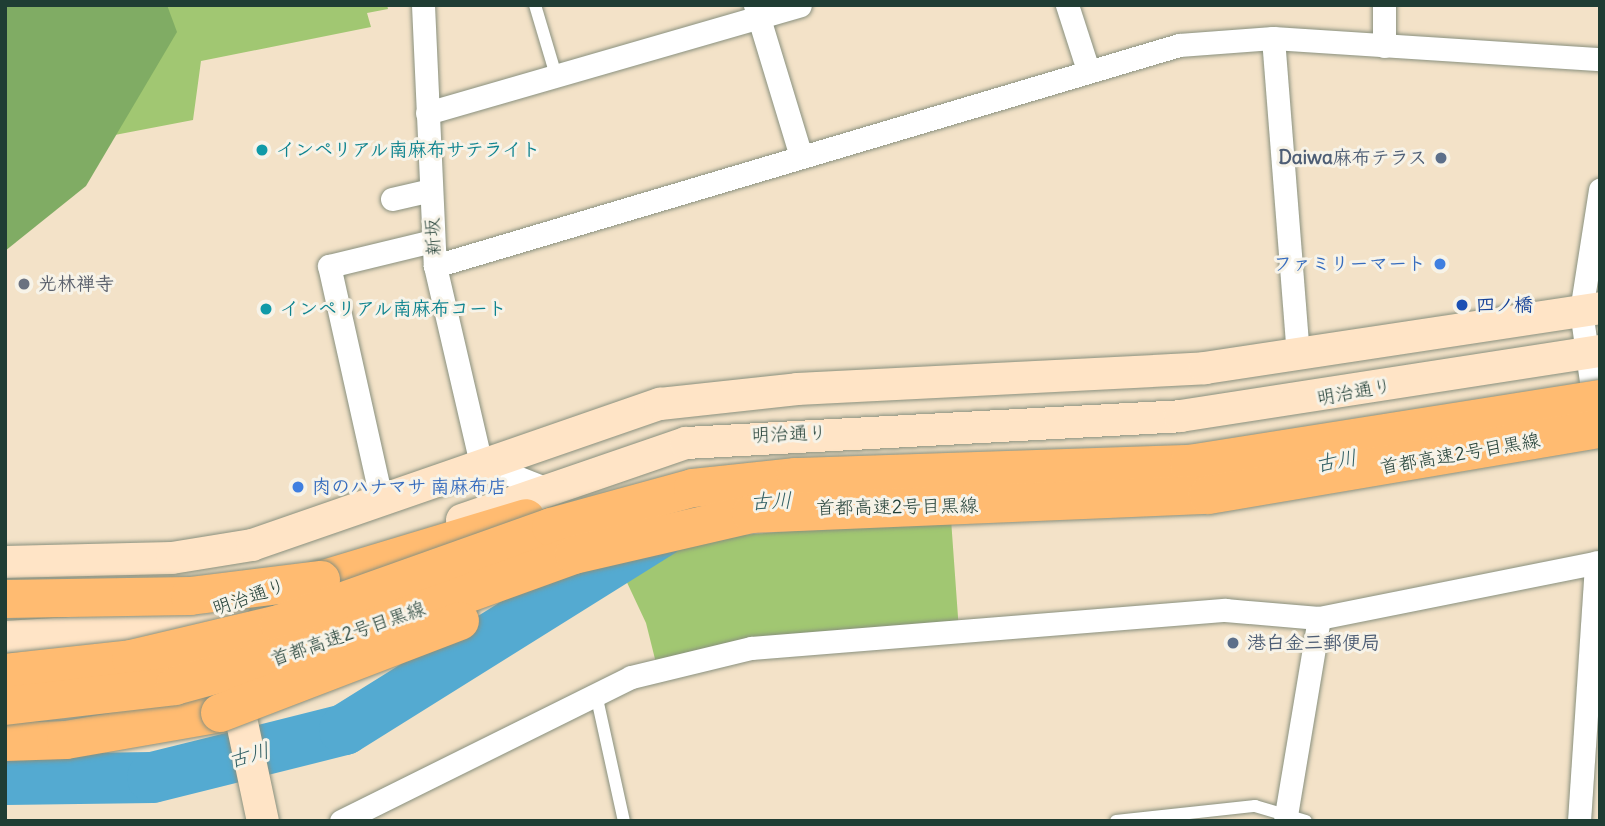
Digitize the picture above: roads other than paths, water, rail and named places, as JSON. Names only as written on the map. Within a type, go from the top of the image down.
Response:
[{"type":"highway","name":"首都高速2号目黒線","points":[[5,673],[206,643],[380,590],[551,527],[746,480],[1189,464],[1594,370]]},
{"type":"highway","name":"首都高速2号目黒線","points":[[5,705],[187,683],[331,643],[574,555],[694,524],[801,509],[1208,495],[1600,429]]},
{"type":"highway","points":[[5,599],[190,596],[321,580],[595,497],[746,480]]},
{"type":"highway","points":[[5,742],[127,732],[220,713],[637,552],[801,509]]},
{"type":"main road","points":[[5,562],[205,556],[381,498],[599,420],[718,395],[1121,376],[1298,357],[1590,309]]},
{"type":"main road","name":"明治通り","points":[[5,637],[85,636],[217,608],[547,489],[686,443],[1180,416],[1594,370]]},
{"type":"main road","points":[[205,556],[260,808]]},
{"type":"street","name":"新坂","points":[[423,5],[435,266],[481,463]]},
{"type":"street","points":[[427,113],[558,80],[757,11],[800,5]]},
{"type":"street","points":[[1067,5],[1088,70]]},
{"type":"street","points":[[1384,5],[1384,46]]},
{"type":"street","points":[[757,11],[801,156]]},
{"type":"street","points":[[1273,38],[1298,357]]},
{"type":"street","points":[[435,266],[1179,45],[1273,38],[1600,59]]},
{"type":"street","points":[[1600,189],[1590,309],[1600,438]]},
{"type":"street","points":[[392,199],[430,190]]},
{"type":"street","points":[[381,498],[329,266],[432,241]]},
{"type":"street","points":[[481,463],[547,489]]},
{"type":"street","points":[[341,821],[631,677],[751,648],[1224,610],[1319,618],[1598,563],[1593,761],[1579,821]]},
{"type":"street","points":[[1292,819],[1319,618]]},
{"type":"lane","points":[[535,5],[558,80]]},
{"type":"lane","points":[[596,694],[624,821]]},
{"type":"lane","points":[[1116,821],[1255,806],[1292,819]]},
{"type":"waterway","name":"古川","points":[[5,779],[152,777],[344,729],[661,531]]},
{"type":"place","name":"インペリアル南麻布サテライト","points":[[262,150]]},
{"type":"place","name":"Daiwa麻布テラス","points":[[1441,158]]},
{"type":"place","name":"ファミリーマート","points":[[1440,264]]},
{"type":"place","name":"光林禅寺","points":[[24,284]]},
{"type":"place","name":"四ノ橋","points":[[1462,305]]},
{"type":"place","name":"インペリアル南麻布コート","points":[[266,309]]},
{"type":"place","name":"肉のハナマサ 南麻布店","points":[[298,487]]},
{"type":"place","name":"港白金三郵便局","points":[[1233,643]]}]
